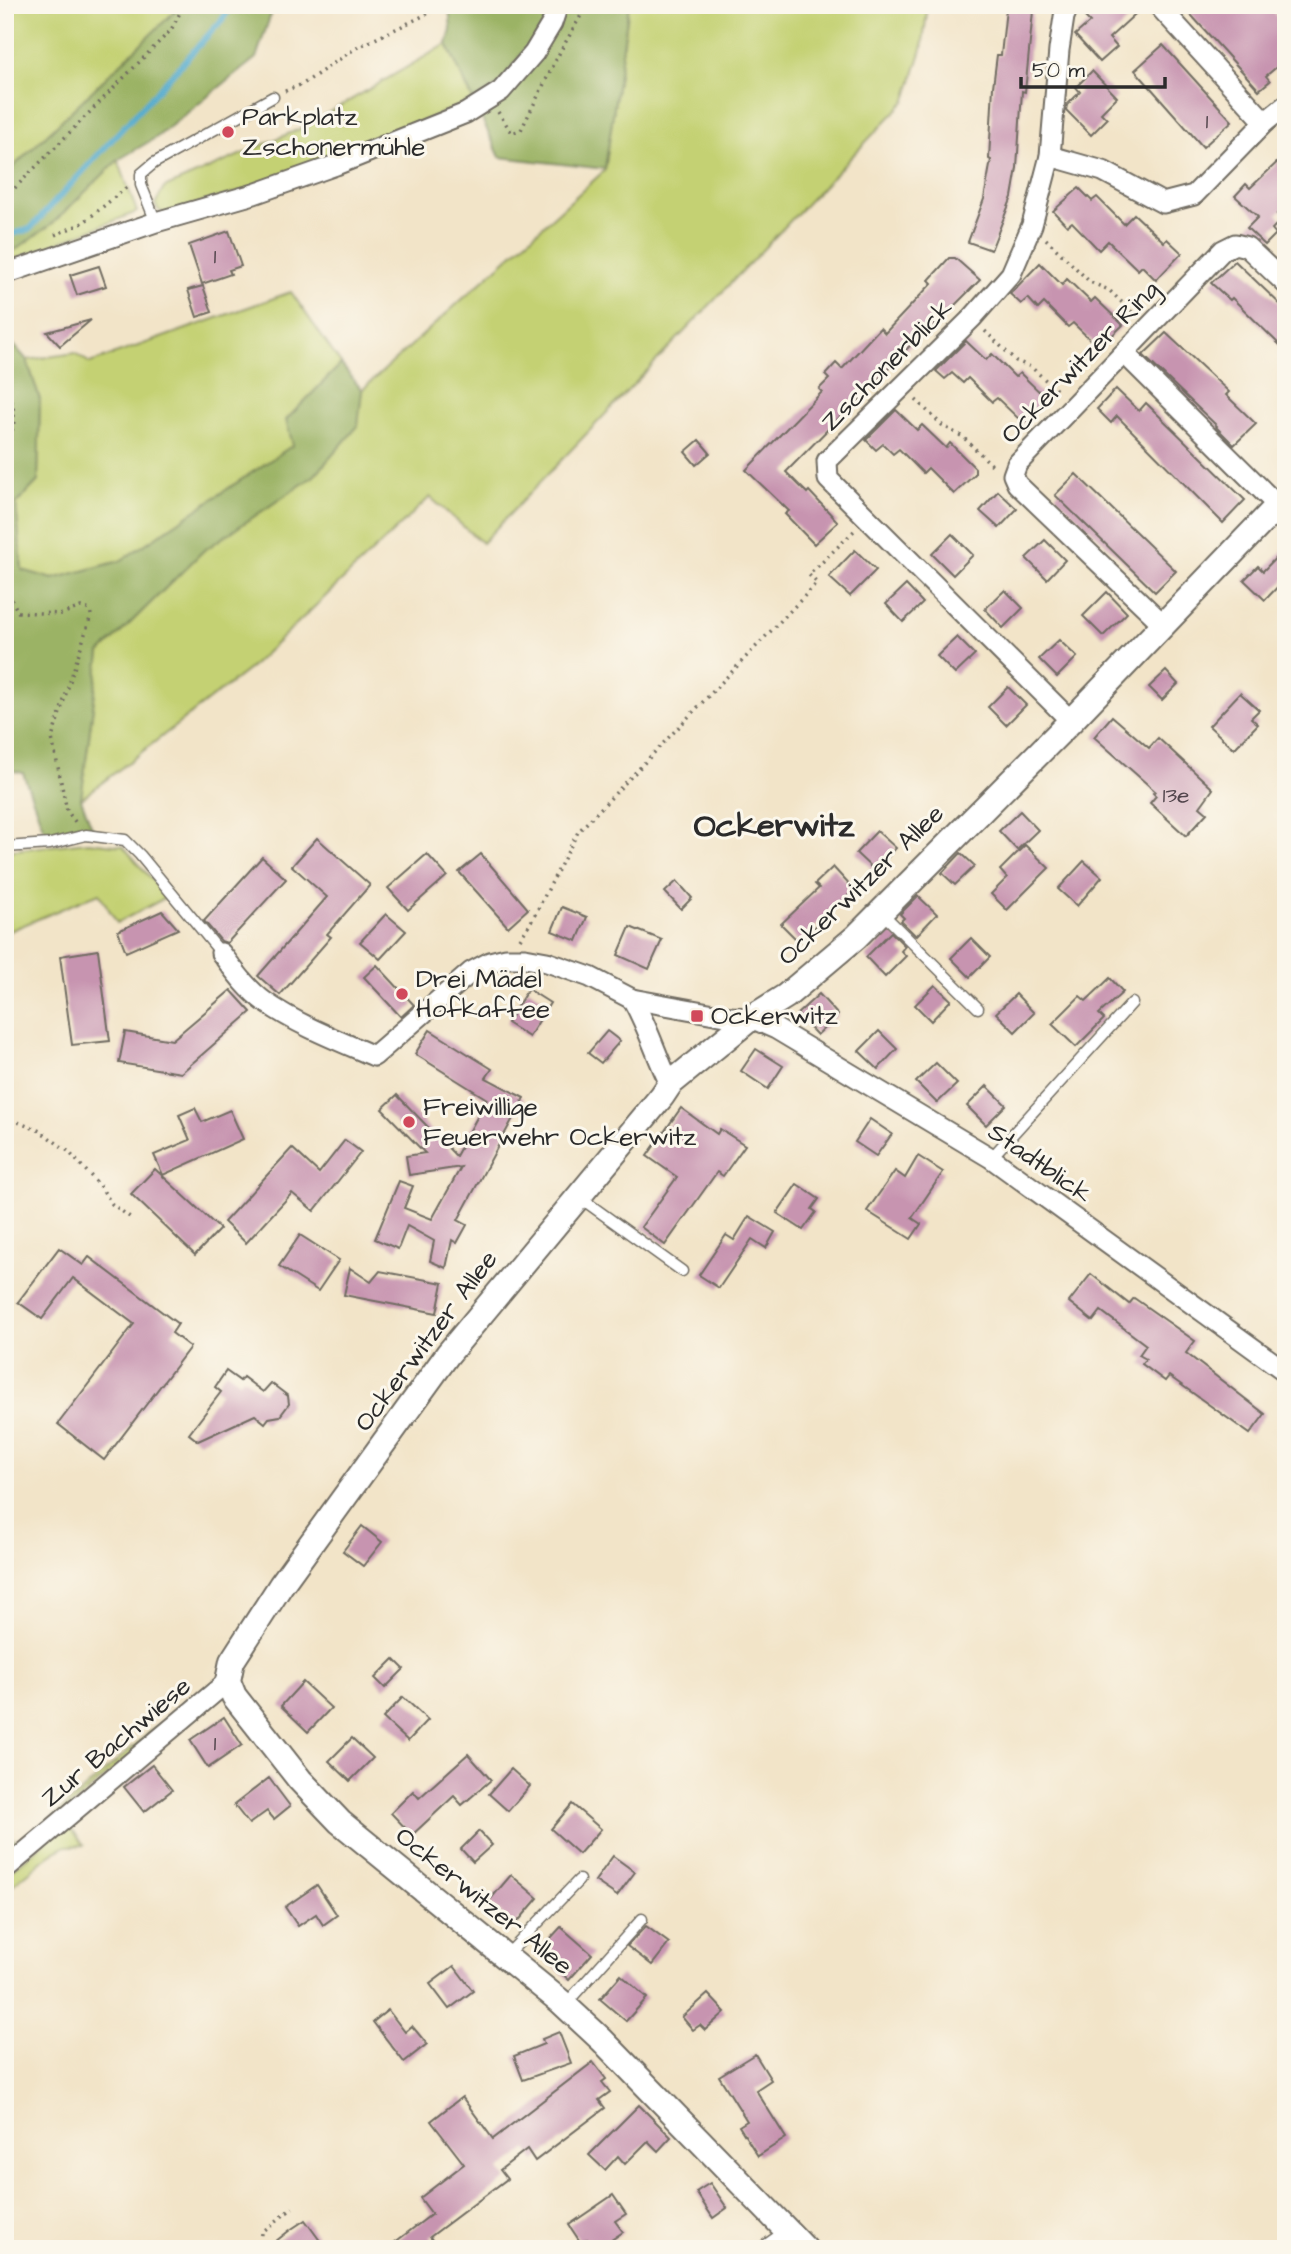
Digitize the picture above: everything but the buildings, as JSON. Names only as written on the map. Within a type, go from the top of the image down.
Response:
[{"type":"street","points":[[5,274],[156,222],[254,194],[466,113],[501,91],[534,53],[552,23],[558,5]]},
{"type":"street","name":"Zschonerblick","points":[[1069,5],[1064,17],[1059,50],[1050,156],[1032,225],[1011,274],[972,318],[827,461],[828,479],[1071,721]]},
{"type":"street","points":[[1158,5],[1265,122]]},
{"type":"street","points":[[1050,156],[1103,171],[1163,203],[1194,194],[1265,122],[1286,106]]},
{"type":"street","name":"Ockerwitzer Ring","points":[[1164,625],[1017,484],[1013,475],[1017,464],[1223,250],[1235,244],[1247,247],[1286,284]]},
{"type":"street","points":[[1125,354],[1282,502]]},
{"type":"street","name":"Ockerwitzer Allee","points":[[804,2249],[565,2005],[340,1822],[300,1780],[234,1696],[228,1681],[232,1661],[246,1637],[440,1365],[670,1084],[751,1018],[786,996],[856,937],[1071,721],[1282,502]]},
{"type":"street","points":[[221,953],[242,980],[264,1001],[316,1031],[374,1056],[471,972],[490,962],[506,958]]},
{"type":"street","name":"Stadtblick","points":[[506,958],[547,962],[590,977],[632,999],[731,1017],[751,1018],[776,1029],[991,1158],[1286,1372]]},
{"type":"street","points":[[632,999],[645,1022],[670,1084]]},
{"type":"street","name":"Zur Bachwiese","points":[[5,1869],[228,1681]]},
{"type":"lane","points":[[156,222],[141,185],[141,174],[154,163],[273,97]]},
{"type":"lane","points":[[5,847],[50,844],[86,835],[125,840],[221,953]]},
{"type":"lane","points":[[881,912],[978,1008]]},
{"type":"lane","points":[[991,1158],[1132,1003]]},
{"type":"lane","points":[[578,1197],[682,1270]]},
{"type":"lane","points":[[506,1957],[579,1880]]},
{"type":"lane","points":[[565,2005],[642,1919]]},
{"type":"lane","points":[[760,2249],[787,2230]]},
{"type":"path","points":[[5,198],[171,30],[184,5]]},
{"type":"path","points":[[273,97],[303,83],[356,48],[446,5]]},
{"type":"path","points":[[489,99],[512,133],[521,130],[587,5]]},
{"type":"path","points":[[47,240],[65,229],[83,223],[141,178]]},
{"type":"path","points":[[1032,225],[1090,282],[1109,290],[1150,328]]},
{"type":"path","points":[[972,318],[1016,361],[1031,367],[1073,406]]},
{"type":"path","points":[[5,381],[16,411],[14,432],[5,448]]},
{"type":"path","points":[[903,388],[942,425],[963,437],[998,470],[1013,475]]},
{"type":"path","points":[[506,958],[530,924],[578,832],[817,583],[809,575],[866,519]]},
{"type":"path","points":[[5,587],[18,612],[61,614],[81,607],[90,610],[91,615],[52,738],[67,811],[86,835]]},
{"type":"path","points":[[5,1117],[40,1131],[68,1151],[100,1186],[111,1204],[131,1218]]},
{"type":"path","points":[[261,2249],[262,2232],[293,2208]]},
{"type":"green space","points":[[5,5],[171,5],[176,11],[5,175]]},
{"type":"green space","points":[[171,5],[274,5],[256,58],[157,137],[118,160],[53,223],[5,257],[5,175],[175,11]]},
{"type":"green space","points":[[449,5],[552,5],[546,22],[497,86],[473,100],[447,44],[451,30]]},
{"type":"green space","points":[[565,5],[629,5],[605,169],[500,157],[479,113]]},
{"type":"green space","points":[[629,5],[928,5],[922,49],[906,100],[482,543],[430,497],[249,669],[81,799],[100,653],[203,551],[314,476],[357,426],[362,390],[605,170]]},
{"type":"green space","points":[[447,44],[473,100],[331,159],[250,189],[164,213],[158,210],[155,204],[164,188],[304,127]]},
{"type":"green space","points":[[118,160],[137,212],[5,263],[5,257],[53,223]]},
{"type":"green space","points":[[291,292],[341,364],[286,420],[294,445],[120,561],[53,579],[22,570],[16,504],[38,481],[40,400],[27,360],[75,353],[90,363]]},
{"type":"green space","points":[[5,335],[27,360],[40,400],[38,481],[16,504],[22,570],[53,579],[120,561],[293,445],[286,420],[341,364],[362,390],[358,426],[314,476],[203,551],[100,653],[81,799],[93,830],[47,838],[23,773],[5,769]]},
{"type":"green space","points":[[88,842],[123,846],[167,897],[117,923],[99,893],[5,933],[5,851]]},
{"type":"green space","points":[[190,1697],[195,1701],[5,1862],[5,1846],[15,1839],[22,1844]]},
{"type":"green space","points":[[67,1824],[84,1845],[66,1846],[51,1854],[5,1891],[5,1875]]},
{"type":"waterway","points":[[5,236],[30,229],[222,20],[232,5]]},
{"type":"place","name":"Parkplatz Zschonermühle","points":[[228,132]]},
{"type":"place","name":"Drei Mädel Hofkaffee","points":[[402,994]]},
{"type":"place","name":"Ockerwitz","points":[[697,1016]]},
{"type":"place","name":"Freiwillige Feuerwehr Ockerwitz","points":[[409,1122]]},
{"type":"district","name":"Ockerwitz","points":[[774,826]]}]
